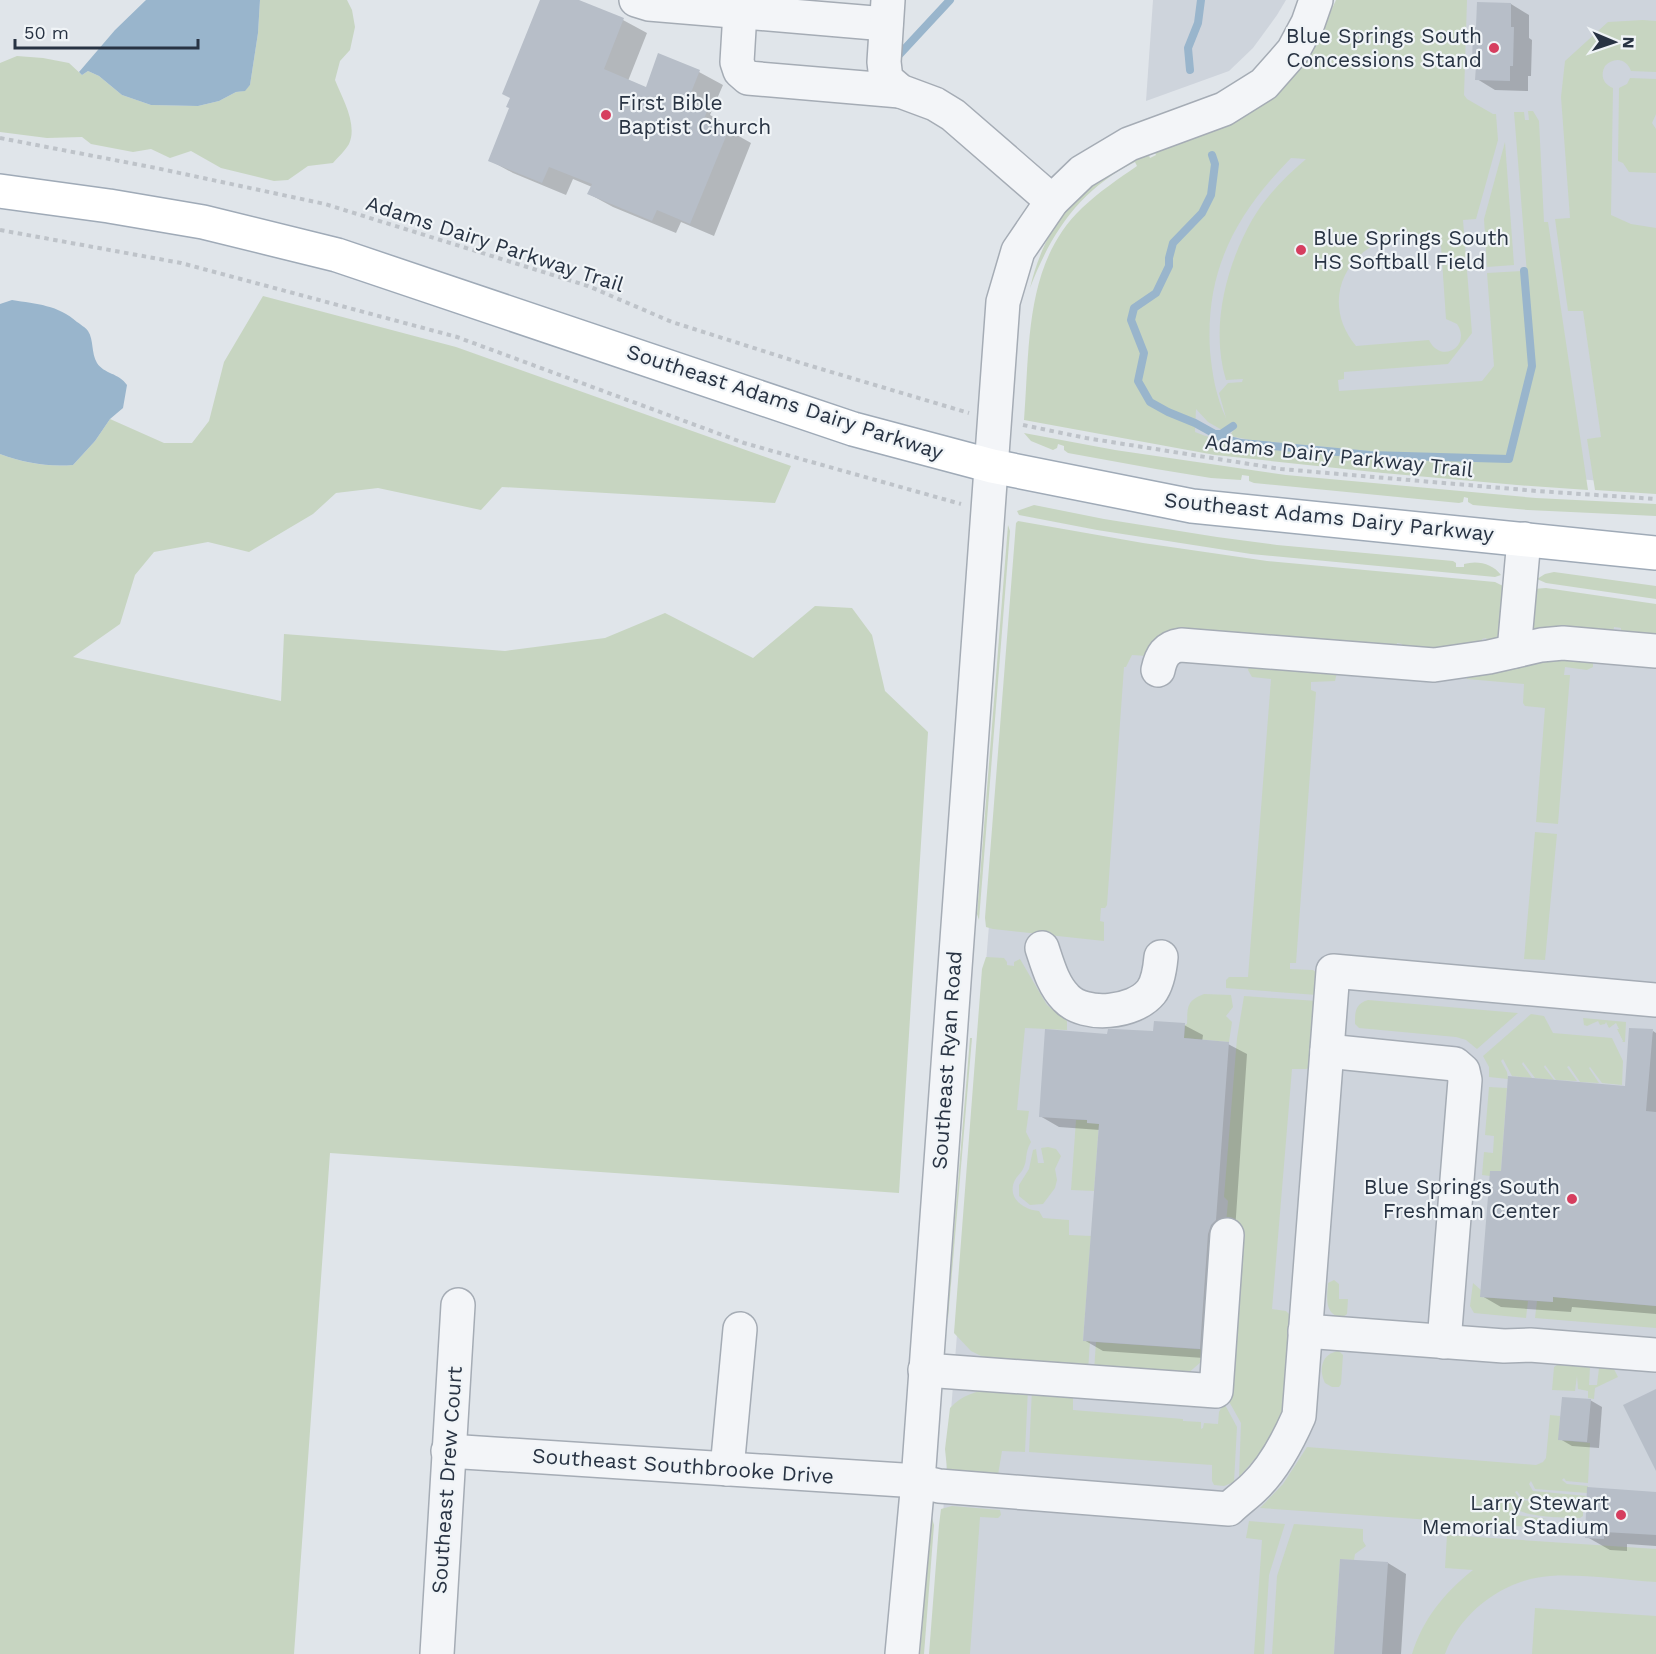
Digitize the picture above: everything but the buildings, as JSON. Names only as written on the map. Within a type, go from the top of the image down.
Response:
[{"type":"main road","name":"Southeast Adams Dairy Parkway","points":[[0,191],[203,222],[337,255],[854,429],[992,466],[1192,506],[1656,553]]},
{"type":"street","points":[[636,0],[649,4],[740,12],[887,12],[884,62],[886,79],[900,92]]},
{"type":"street","name":"Southeast Ryan Road","points":[[902,1654],[918,1481],[1003,302],[1018,250],[1052,201],[1082,172],[1129,144],[1224,109],[1264,84],[1293,51],[1308,23],[1316,0]]},
{"type":"street","points":[[740,12],[737,62],[740,71],[748,78],[900,92],[935,104],[953,115],[1052,201]]},
{"type":"street","points":[[1515,651],[1524,539]]},
{"type":"street","points":[[1158,670],[1160,660],[1166,651],[1172,646],[1181,645],[1434,664],[1489,657],[1563,643],[1656,651]]},
{"type":"street","points":[[1042,948],[1058,988],[1067,1000],[1090,1010],[1119,1011],[1138,1003],[1152,992],[1159,974],[1161,957]]},
{"type":"street","name":"Southeast Southbrooke Drive","points":[[448,1451],[918,1481],[961,1488],[1228,1509],[1255,1486],[1291,1435],[1299,1416],[1333,971],[1656,1000]]},
{"type":"street","points":[[1327,1051],[1455,1064],[1463,1071],[1465,1080],[1444,1342]]},
{"type":"street","points":[[926,1370],[1216,1391],[1227,1235]]},
{"type":"street","name":"Southeast Drew Court","points":[[436,1654],[458,1305]]},
{"type":"street","points":[[727,1469],[740,1329]]},
{"type":"street","points":[[1305,1331],[1656,1355]]},
{"type":"path","name":"Adams Dairy Parkway Trail","points":[[0,138],[325,204],[588,286],[672,322],[971,414]]},
{"type":"path","points":[[0,230],[181,263],[457,337],[744,443],[965,505]]},
{"type":"path","name":"Adams Dairy Parkway Trail","points":[[1022,425],[1086,438],[1281,469],[1525,490],[1592,492],[1656,499]]},
{"type":"shaded area","points":[[1153,0],[1286,0],[1253,48],[1229,71],[1146,101]]},
{"type":"shaded area","points":[[1347,0],[1656,0],[1656,486],[1119,437],[1257,116]]},
{"type":"shaded area","points":[[1019,541],[1656,618],[1656,1654],[932,1654]]},
{"type":"green space","points":[[260,0],[347,0],[352,10],[355,27],[350,50],[340,61],[335,80],[348,111],[352,128],[349,144],[333,163],[308,166],[288,180],[274,181],[221,168],[191,151],[170,158],[151,149],[133,152],[91,144],[82,137],[47,138],[0,132],[0,63],[17,56],[69,63],[82,75],[88,71],[99,76],[122,95],[151,105],[198,106],[244,91],[250,85],[258,33]]},
{"type":"green space","points":[[1336,0],[1467,0],[1464,95],[1467,99],[1496,114],[1498,140],[1476,219],[1463,220],[1472,333],[1448,364],[1344,372],[1344,379],[1338,380],[1339,391],[1482,381],[1494,366],[1487,273],[1522,271],[1531,366],[1508,453],[1506,456],[1380,452],[1251,440],[1230,436],[1235,427],[1234,424],[1222,430],[1208,422],[1196,409],[1195,432],[1229,443],[1282,451],[1379,458],[1510,462],[1534,361],[1514,112],[1524,112],[1525,120],[1529,120],[1528,111],[1533,111],[1539,121],[1544,222],[1548,222],[1588,490],[1383,473],[1215,455],[1024,420],[1033,307],[1049,254],[1063,230],[1082,208],[1137,166],[1135,162],[1098,185],[1070,214],[1048,249],[1030,288],[1041,254],[1056,223],[1066,209],[1091,184],[1106,173],[1148,153],[1150,158],[1156,155],[1154,150],[1318,39]],"holes":[[[1291,158],[1306,159],[1276,187],[1257,211],[1243,238],[1228,277],[1220,319],[1221,360],[1226,380],[1243,379],[1242,382],[1228,383],[1219,393],[1226,418],[1215,385],[1210,351],[1210,322],[1219,269],[1228,245],[1254,200]],[[1406,235],[1424,238],[1441,246],[1446,319],[1457,324],[1461,332],[1461,339],[1453,350],[1441,351],[1429,340],[1356,346],[1345,328],[1339,310],[1340,292],[1345,275],[1355,260],[1369,248],[1386,240]]]},
{"type":"green space","points":[[1656,21],[1656,72],[1631,71],[1626,63],[1616,60],[1605,66],[1603,76],[1605,82],[1613,88],[1611,215],[1631,224],[1656,228],[1656,494],[1595,490],[1587,439],[1601,437],[1583,311],[1568,311],[1555,219],[1570,218],[1561,97],[1565,61],[1608,22]]},
{"type":"green space","points":[[1630,78],[1656,79],[1656,114],[1652,123],[1656,129],[1656,173],[1629,172],[1623,163],[1618,161],[1619,88],[1627,84]]},
{"type":"green space","points":[[1505,142],[1514,265],[1487,267],[1484,219]]},
{"type":"green space","points":[[263,296],[456,347],[791,466],[775,503],[502,487],[481,510],[378,488],[336,493],[313,514],[249,552],[208,542],[154,552],[135,575],[120,624],[73,657],[281,701],[284,634],[505,651],[605,638],[665,613],[753,658],[815,606],[852,608],[872,635],[885,691],[928,732],[899,1193],[330,1153],[294,1654],[0,1654],[0,454],[36,464],[73,465],[95,441],[110,419],[164,443],[192,443],[209,421],[224,362]]},
{"type":"green space","points":[[1024,433],[1115,450],[1286,475],[1536,498],[1656,504],[1656,516],[1473,505],[1468,502],[1468,498],[1464,497],[1463,502],[1459,503],[1254,483],[1249,481],[1249,476],[1242,475],[1241,480],[1211,478],[1068,453],[1064,450],[1064,446],[1058,444],[1053,450],[1031,441]]},
{"type":"green space","points":[[1034,505],[1104,519],[1277,545],[1453,561],[1456,567],[1464,567],[1464,564],[1469,563],[1480,563],[1494,568],[1501,575],[1495,577],[1251,554],[1097,530],[1019,515],[1017,511]]},
{"type":"green space","points":[[1018,521],[1143,543],[1267,561],[1495,582],[1505,587],[1499,634],[1494,640],[1488,642],[1486,638],[1482,639],[1482,643],[1444,649],[1402,649],[1402,644],[1397,643],[1397,648],[1158,638],[1152,643],[1147,656],[1132,655],[1124,667],[1107,905],[1101,908],[1100,921],[1104,922],[1104,941],[993,929],[986,927],[985,918],[1016,523]]},
{"type":"green space","points":[[1008,525],[1010,531],[979,920],[977,914]]},
{"type":"green space","points":[[1554,572],[1656,586],[1656,599],[1546,583],[1537,579]]},
{"type":"green space","points":[[1546,588],[1656,604],[1656,636],[1621,633],[1621,628],[1614,627],[1613,632],[1536,632],[1530,629],[1533,589]]},
{"type":"green space","points":[[1564,658],[1593,660],[1593,667],[1587,670],[1565,667],[1564,675],[1570,675],[1558,824],[1536,822],[1545,708],[1525,706],[1523,703],[1524,684],[1467,679],[1466,674]]},
{"type":"green space","points":[[1250,665],[1337,672],[1335,681],[1311,682],[1311,690],[1316,692],[1296,963],[1290,963],[1290,969],[1313,970],[1318,974],[1317,995],[1226,988],[1226,980],[1229,977],[1248,977],[1271,679],[1252,677],[1248,670]]},
{"type":"green space","points":[[1535,832],[1557,834],[1545,960],[1524,959]]},
{"type":"green space","points":[[986,957],[1004,958],[1007,965],[1014,966],[1014,962],[1020,959],[1047,1005],[1067,1021],[1067,1030],[1025,1028],[1017,1110],[1029,1111],[1026,1132],[1031,1142],[1024,1166],[1015,1180],[1013,1192],[1018,1202],[1039,1211],[1043,1218],[1069,1220],[1069,1235],[1091,1236],[1083,1340],[1090,1341],[1088,1371],[985,1358],[971,1351],[954,1333],[982,969]]},
{"type":"green space","points":[[1204,994],[1231,995],[1233,1007],[1226,1016],[1232,1022],[1229,1042],[1184,1038],[1189,1006],[1193,1000]]},
{"type":"green space","points":[[1244,996],[1317,1001],[1311,1067],[1292,1069],[1272,1309],[1286,1311],[1290,1315],[1282,1410],[1271,1437],[1239,1477],[1241,1423],[1226,1396],[1225,1235],[1228,1201],[1224,1197],[1237,1038]]},
{"type":"green space","points":[[1368,1000],[1518,1013],[1477,1049],[1466,1040],[1456,1037],[1359,1028],[1355,1024],[1357,1009],[1360,1004]]},
{"type":"green space","points":[[1531,1014],[1544,1016],[1553,1033],[1612,1038],[1623,1061],[1622,1085],[1602,1083],[1590,1067],[1599,1083],[1580,1082],[1569,1066],[1567,1067],[1577,1081],[1556,1080],[1545,1065],[1544,1067],[1554,1080],[1535,1078],[1523,1062],[1522,1064],[1532,1078],[1512,1076],[1503,1059],[1501,1061],[1508,1079],[1489,1077],[1489,1067],[1483,1056]]},
{"type":"green space","points":[[1583,1018],[1626,1022],[1625,1042],[1622,1042],[1616,1023],[1609,1028],[1606,1022],[1600,1025],[1598,1021],[1587,1026],[1584,1025]]},
{"type":"green space","points":[[970,1038],[972,1038],[948,1319],[948,1302]]},
{"type":"green space","points":[[1489,1087],[1507,1088],[1501,1171],[1491,1171],[1490,1176],[1482,1175],[1484,1152],[1493,1153],[1494,1136],[1485,1135]]},
{"type":"green space","points":[[1076,1120],[1087,1120],[1099,1124],[1094,1191],[1071,1190]]},
{"type":"green space","points":[[1041,1148],[1056,1149],[1061,1156],[1055,1169],[1057,1180],[1055,1188],[1043,1204],[1030,1205],[1019,1196],[1019,1185],[1029,1169],[1033,1150],[1036,1149],[1038,1163],[1044,1163]]},
{"type":"green space","points":[[1334,1280],[1339,1284],[1339,1299],[1348,1299],[1347,1314],[1342,1318],[1332,1313],[1328,1305],[1328,1283]]},
{"type":"green space","points":[[1473,1283],[1481,1290],[1480,1297],[1528,1301],[1526,1318],[1474,1313],[1470,1306]]},
{"type":"green space","points":[[1553,1297],[1656,1306],[1656,1328],[1535,1318],[1537,1301],[1553,1302]]},
{"type":"green space","points":[[1096,1342],[1208,1350],[1202,1361],[1186,1375],[1094,1371]]},
{"type":"green space","points":[[1339,1351],[1343,1355],[1341,1384],[1339,1387],[1332,1387],[1325,1383],[1322,1367],[1325,1358]]},
{"type":"green space","points":[[1557,1365],[1590,1367],[1589,1385],[1597,1385],[1599,1368],[1614,1369],[1618,1377],[1595,1388],[1594,1399],[1588,1398],[1588,1391],[1578,1389],[1577,1376],[1575,1391],[1552,1390],[1554,1367]]},
{"type":"green space","points":[[992,1389],[1028,1389],[1025,1452],[1002,1451],[998,1475],[947,1469],[945,1449],[950,1408],[970,1394]]},
{"type":"green space","points":[[1032,1389],[1073,1392],[1073,1410],[1183,1419],[1183,1421],[1201,1422],[1201,1429],[1204,1423],[1218,1424],[1219,1412],[1224,1403],[1237,1427],[1234,1482],[1224,1486],[1214,1485],[1212,1465],[1029,1452]]},
{"type":"green space","points":[[1550,1415],[1560,1416],[1559,1440],[1590,1443],[1588,1483],[1566,1481],[1564,1478],[1562,1480],[1567,1484],[1588,1486],[1587,1493],[1535,1489],[1531,1481],[1529,1484],[1533,1491],[1587,1496],[1587,1501],[1526,1499],[1522,1498],[1517,1491],[1515,1492],[1521,1500],[1587,1506],[1586,1512],[1583,1512],[1580,1518],[1546,1516],[1527,1513],[1515,1508],[1512,1510],[1517,1515],[1548,1519],[1543,1519],[1543,1527],[1531,1527],[1260,1508],[1283,1484],[1307,1447],[1536,1465],[1546,1458]]},
{"type":"green space","points":[[952,1506],[1000,1510],[1001,1515],[998,1518],[980,1517],[970,1654],[929,1654],[941,1509]]},
{"type":"green space","points":[[932,1518],[934,1525],[924,1654],[920,1654],[930,1527]]},
{"type":"green space","points":[[1249,1521],[1285,1524],[1269,1575],[1264,1654],[1254,1654],[1262,1540],[1246,1538]]},
{"type":"green space","points":[[1294,1524],[1363,1529],[1363,1541],[1366,1546],[1355,1554],[1354,1560],[1340,1559],[1334,1654],[1272,1654],[1277,1576]]},
{"type":"green space","points":[[1447,1535],[1656,1549],[1656,1582],[1576,1576],[1533,1578],[1501,1591],[1473,1611],[1452,1638],[1445,1654],[1412,1654],[1428,1618],[1444,1597],[1473,1570],[1445,1568]]},
{"type":"green space","points":[[1535,1608],[1656,1616],[1656,1654],[1532,1654]]},
{"type":"water","points":[[146,0],[260,0],[258,33],[250,85],[245,91],[198,106],[151,105],[122,95],[99,76],[88,71],[82,75],[79,72],[115,30]]},
{"type":"water","points":[[12,300],[47,306],[70,316],[88,331],[95,359],[100,367],[120,378],[127,385],[123,408],[110,419],[95,441],[73,465],[36,464],[0,454],[0,304]]},
{"type":"waterway","points":[[898,56],[950,0]]},
{"type":"waterway","points":[[1190,70],[1188,48],[1198,23],[1201,0]]},
{"type":"waterway","points":[[1212,155],[1215,164],[1211,195],[1202,213],[1173,243],[1169,266],[1156,293],[1134,308],[1131,320],[1144,353],[1138,381],[1150,402],[1222,438],[1241,443],[1370,455],[1509,459],[1532,366],[1524,271]]},
{"type":"waterway","points":[[1214,434],[1221,434],[1233,426]]},
{"type":"place","name":"Blue Springs South Concessions Stand","points":[[1494,48]]},
{"type":"place","name":"First Bible Baptist Church","points":[[606,115]]},
{"type":"place","name":"Blue Springs South HS Softball Field","points":[[1301,250]]},
{"type":"place","name":"Blue Springs South Freshman Center","points":[[1572,1199]]},
{"type":"place","name":"Larry Stewart Memorial Stadium","points":[[1621,1515]]}]
